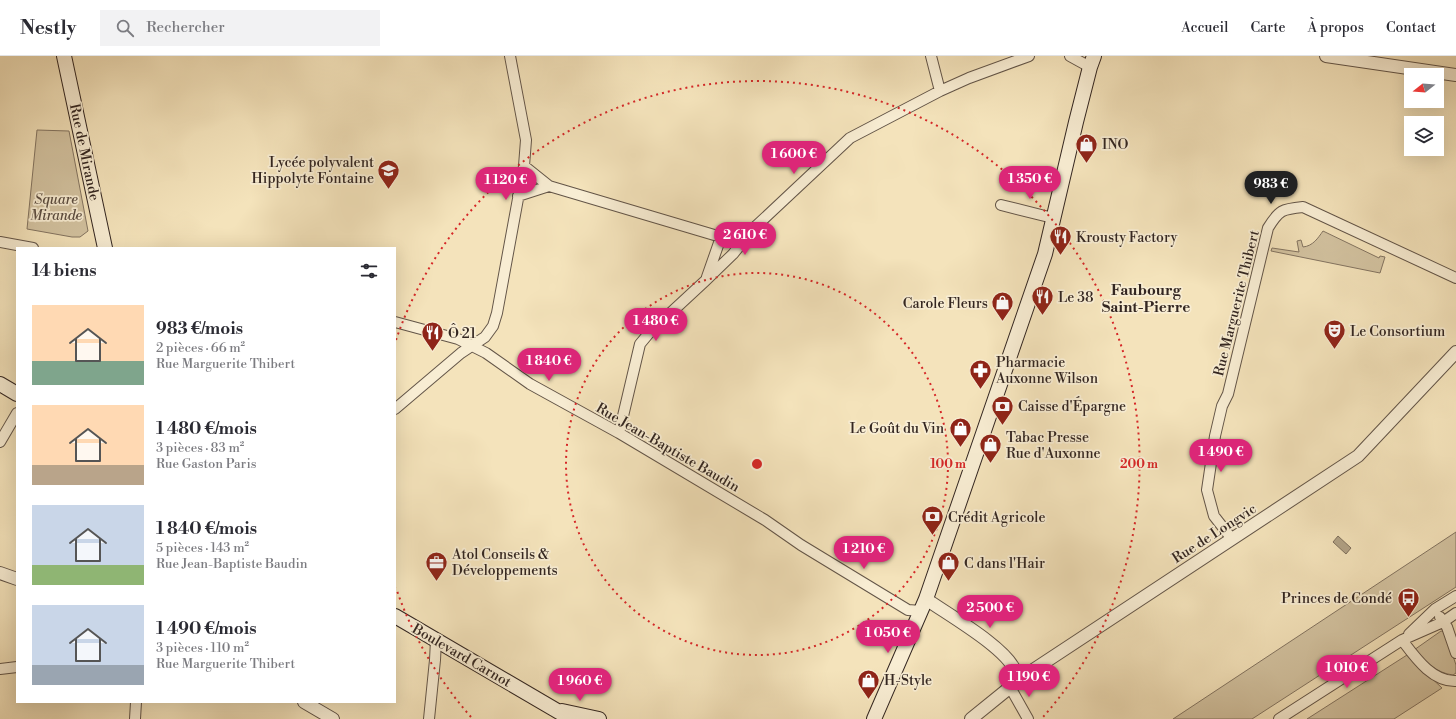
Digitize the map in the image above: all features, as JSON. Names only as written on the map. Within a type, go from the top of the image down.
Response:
[{"type":"main road","name":"Rue de Mirande","points":[[64,56],[105,247]]},
{"type":"main road","points":[[874,719],[923,605],[1045,254],[1092,60]]},
{"type":"main road","points":[[0,384],[16,393]]},
{"type":"main road","name":"Boulevard Carnot","points":[[396,617],[571,719]]},
{"type":"main road","points":[[556,710],[599,719]]},
{"type":"street","points":[[396,409],[461,353],[485,337],[493,326],[497,313],[524,166],[526,140],[510,56]]},
{"type":"street","points":[[931,56],[940,91]]},
{"type":"street","points":[[619,433],[640,344],[650,332],[733,254],[754,228],[850,138],[940,91],[969,78],[1029,56]]},
{"type":"street","points":[[1070,56],[1092,60]]},
{"type":"street","points":[[1326,56],[1456,75]]},
{"type":"street","points":[[524,166],[549,186],[722,237],[754,228]]},
{"type":"street","points":[[518,196],[549,186]]},
{"type":"street","points":[[1001,204],[1053,218]]},
{"type":"street","name":"Rue Marguerite Thibert","points":[[1232,539],[1214,516],[1207,490],[1215,436],[1222,406],[1228,394],[1268,228],[1276,215],[1286,209],[1303,207],[1456,278]]},
{"type":"street","points":[[705,281],[722,237]]},
{"type":"street","points":[[0,242],[28,247]]},
{"type":"street","name":"Rue Jean-Baptiste Baudin","points":[[396,322],[458,339],[472,345],[530,384],[619,433],[765,520],[801,545],[908,610],[923,605]]},
{"type":"street","name":"Rue de Longvic","points":[[971,719],[1012,685],[1358,456],[1456,352]]},
{"type":"street","points":[[0,442],[16,415]]},
{"type":"street","points":[[0,573],[16,579]]},
{"type":"street","points":[[1402,640],[1435,610],[1456,596]]},
{"type":"street","points":[[923,605],[970,629],[1004,655],[1015,672],[1012,685],[1028,719]]},
{"type":"street","points":[[1435,610],[1447,627],[1456,653]]},
{"type":"street","points":[[1279,719],[1402,640],[1443,622],[1456,613]]},
{"type":"street","points":[[429,719],[436,640]]},
{"type":"street","points":[[1402,640],[1419,661],[1431,672],[1450,681],[1456,681]]},
{"type":"street","points":[[0,669],[16,667]]},
{"type":"street","points":[[135,719],[136,703]]},
{"type":"street","points":[[306,703],[333,719]]},
{"type":"green space","name":"Square Mirande","points":[[37,130],[69,131],[88,231],[80,237],[27,229]]},
{"type":"green space","points":[[1323,231],[1379,258],[1380,256],[1385,257],[1380,273],[1271,251],[1272,248],[1299,252],[1297,241],[1301,240],[1303,247],[1310,245]]},
{"type":"green space","points":[[1456,532],[1456,587],[1252,719],[1173,719]]},
{"type":"green space","points":[[1441,631],[1445,632],[1456,665],[1456,673],[1453,675],[1436,669],[1414,650]]},
{"type":"green space","points":[[1407,655],[1442,688],[1394,719],[1307,719]]},
{"type":"shaded area","points":[[1338,536],[1351,548],[1346,554],[1333,542]]},
{"type":"place","name":"INO","points":[[1087,164]]},
{"type":"place","name":"Lycée polyvalent Hippolyte Fontaine","points":[[389,190]]},
{"type":"place","name":"Krousty Factory","points":[[1060,256]]},
{"type":"place","name":"Le 38","points":[[1042,316]]},
{"type":"place","name":"Carole Fleurs","points":[[1003,322]]},
{"type":"place","name":"Le Consortium","points":[[1335,350]]},
{"type":"place","name":"Ô 21","points":[[432,352]]},
{"type":"place","name":"Pharmacie Auxonne Wilson","points":[[980,390]]},
{"type":"place","name":"Caisse d'Épargne","points":[[1002,426]]},
{"type":"place","name":"Le Goût du Vin","points":[[960,448]]},
{"type":"place","name":"Tabac Presse Rue d'Auxonne","points":[[990,464]]},
{"type":"place","name":"Crédit Agricole","points":[[933,536]]},
{"type":"place","name":"Atol Conseils & Développements","points":[[437,582]]},
{"type":"place","name":"C dans l'Hair","points":[[949,582]]},
{"type":"place","name":"Princes de Condé","points":[[1408,618]]},
{"type":"place","name":"H-Style","points":[[868,700]]},
{"type":"district","name":"Faubourg Saint-Pierre","points":[[1146,298]]}]
